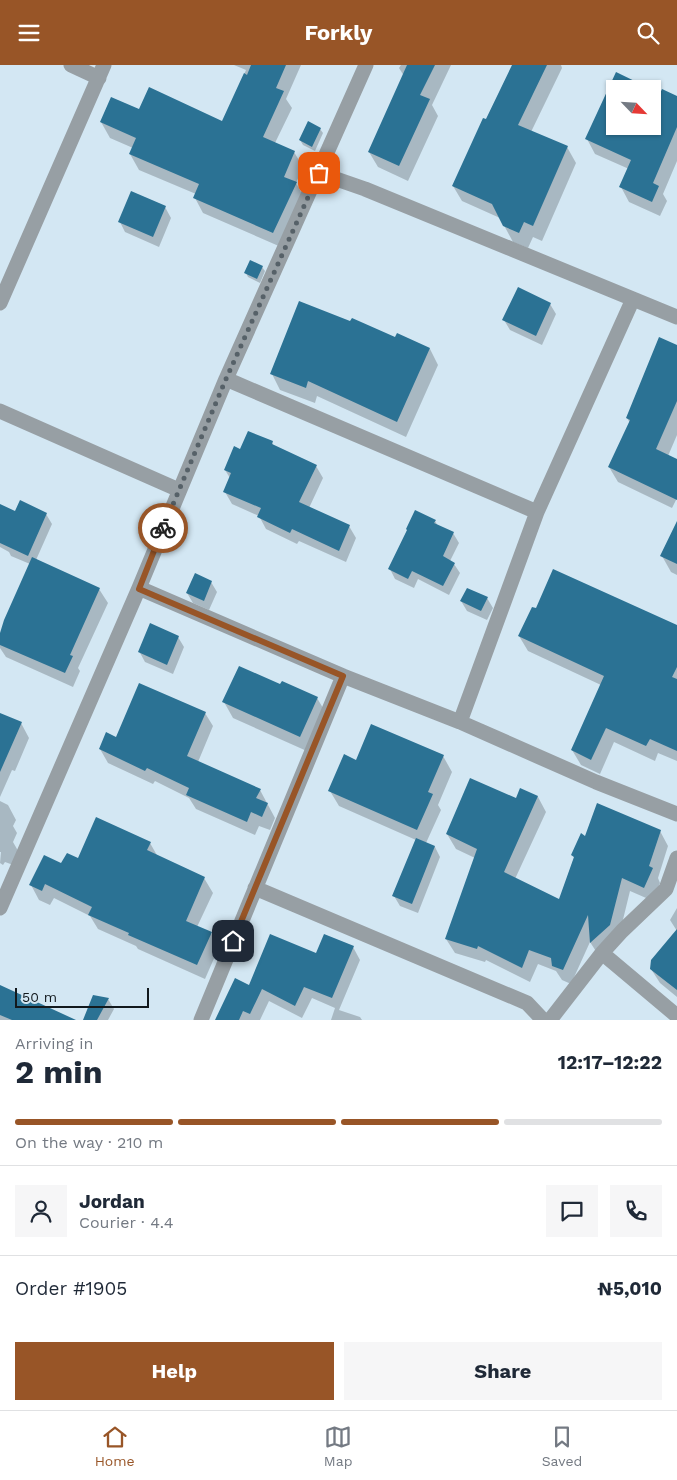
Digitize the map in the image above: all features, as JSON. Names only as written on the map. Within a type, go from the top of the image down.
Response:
[{"type":"street","points":[[1,297],[102,71],[71,65]]},
{"type":"street","points":[[0,908],[139,589],[226,379],[366,65]]},
{"type":"street","points":[[319,173],[365,189],[677,317]]},
{"type":"street","points":[[460,722],[537,513],[633,299]]},
{"type":"street","points":[[226,379],[537,513]]},
{"type":"street","points":[[0,411],[179,490]]},
{"type":"street","points":[[139,589],[343,676],[460,722],[596,782],[677,814]]},
{"type":"street","points":[[201,1020],[343,676]]},
{"type":"street","points":[[550,1020],[602,953],[666,889],[677,858]]},
{"type":"street","points":[[255,888],[527,1003],[543,1020]]},
{"type":"street","points":[[602,953],[677,1016]]},
{"type":"building","points":[[251,65],[286,65],[276,88],[284,91],[263,137],[295,151],[284,177],[297,182],[273,233],[193,198],[199,184],[129,154],[136,138],[100,122],[111,97],[139,109],[149,87],[222,121],[244,73],[247,75]]},
{"type":"building","points":[[407,65],[435,65],[420,95],[430,99],[399,166],[368,152]]},
{"type":"building","points":[[512,65],[547,65],[518,125],[568,146],[533,226],[524,222],[519,233],[503,226],[492,204],[452,186],[483,118],[486,119]]},
{"type":"building","points":[[616,72],[632,80],[612,80]]},
{"type":"building","points":[[662,89],[677,96],[677,127],[653,183],[659,186],[652,202],[619,187],[631,160],[585,139],[606,94],[606,135],[661,135],[661,91]]},
{"type":"building","points":[[308,121],[321,128],[312,147],[299,140]]},
{"type":"building","points":[[131,191],[166,206],[153,237],[118,222]]},
{"type":"building","points":[[250,260],[263,266],[257,279],[244,273]]},
{"type":"building","points":[[518,287],[551,303],[536,336],[502,320]]},
{"type":"building","points":[[299,301],[350,321],[352,318],[395,337],[397,333],[430,348],[397,422],[308,381],[306,388],[270,374]]},
{"type":"building","points":[[659,337],[677,345],[677,401],[656,449],[677,459],[677,500],[608,467],[630,420],[626,418]]},
{"type":"building","points":[[248,431],[273,441],[272,444],[317,465],[299,502],[350,525],[339,551],[292,529],[290,533],[257,517],[261,508],[223,492],[231,473],[224,470],[234,446],[240,449]]},
{"type":"building","points":[[20,500],[47,513],[28,556],[0,543],[0,504],[15,511]]},
{"type":"building","points":[[415,510],[436,520],[434,523],[454,532],[443,556],[455,563],[443,586],[412,571],[408,579],[388,569]]},
{"type":"building","points":[[677,521],[677,564],[660,556]]},
{"type":"building","points":[[32,557],[100,588],[70,655],[73,656],[65,673],[0,645],[0,633],[4,620]]},
{"type":"building","points":[[553,569],[677,625],[677,667],[672,677],[677,679],[677,751],[650,739],[646,746],[606,728],[591,760],[571,750],[604,676],[518,636],[532,607],[536,608]]},
{"type":"building","points":[[195,573],[212,581],[204,601],[186,593]]},
{"type":"building","points":[[467,588],[488,597],[481,611],[460,601]]},
{"type":"building","points":[[150,623],[179,636],[167,665],[138,652]]},
{"type":"building","points":[[239,666],[280,684],[282,681],[318,697],[300,737],[222,702]]},
{"type":"building","points":[[139,683],[206,712],[187,756],[261,789],[256,798],[268,803],[262,817],[251,812],[247,822],[186,795],[189,788],[147,768],[145,771],[99,749],[106,732],[116,737]]},
{"type":"building","points":[[0,713],[22,722],[0,772]]},
{"type":"building","points":[[371,724],[444,755],[428,792],[433,794],[417,830],[328,791],[344,754],[356,760]]},
{"type":"building","points":[[470,778],[516,798],[520,788],[538,796],[504,872],[559,899],[574,857],[571,855],[581,833],[585,836],[597,803],[661,830],[649,866],[653,868],[644,888],[622,878],[610,925],[590,943],[588,915],[563,970],[552,966],[551,958],[529,950],[522,968],[478,946],[477,949],[445,939],[477,849],[446,834]]},
{"type":"building","points":[[96,817],[151,842],[147,850],[205,877],[186,921],[212,932],[197,965],[128,935],[129,933],[88,915],[92,907],[45,884],[42,891],[29,885],[44,855],[61,863],[67,853],[78,858]]},
{"type":"building","points":[[416,838],[435,846],[412,904],[392,896]]},
{"type":"building","points":[[677,929],[677,990],[650,969],[651,960]]},
{"type":"building","points":[[270,934],[316,953],[324,934],[354,946],[332,998],[304,987],[295,1006],[262,989],[250,1014],[243,1011],[239,1020],[215,1020],[235,978],[249,985]]},
{"type":"building","points":[[0,985],[76,1020],[12,1020],[0,1015]]},
{"type":"building","points":[[93,995],[109,998],[97,1020],[83,1020]]},
{"type":"way so far","points":[[163,528],[226,379],[319,173]]},
{"type":"route","points":[[163,528],[139,589],[343,676],[233,941]]}]
